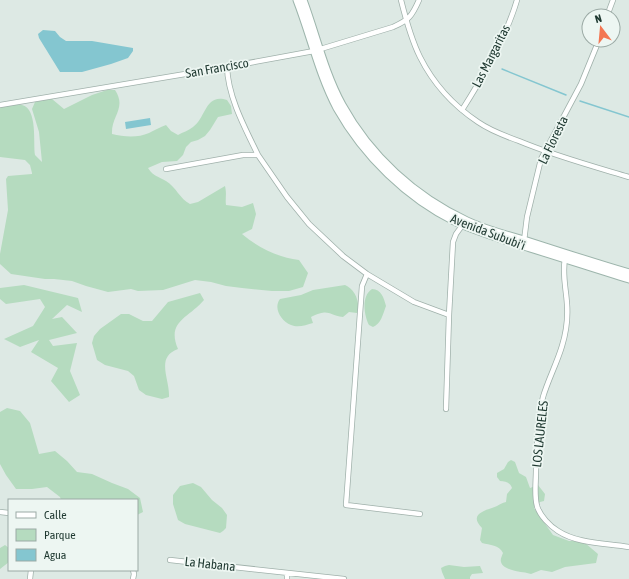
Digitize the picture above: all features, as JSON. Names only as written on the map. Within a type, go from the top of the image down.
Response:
[{"type":"street","name":"Avenida Sububi'i","points":[[297,0],[317,50]]},
{"type":"street","name":"Avenida Sububi'i","points":[[303,0],[317,50],[322,75],[337,107],[355,135],[375,160],[402,186],[443,215],[464,222],[486,234],[524,243],[629,273]]},
{"type":"street","points":[[401,0],[412,41],[420,58],[443,91],[462,110],[479,123],[495,132],[544,151],[629,177]]},
{"type":"street","points":[[406,22],[415,10],[419,0]]},
{"type":"street","name":"Las Margaritas","points":[[462,110],[477,86],[501,40],[517,0]]},
{"type":"street","name":"San Francisco","points":[[0,104],[226,67],[317,50],[394,28],[406,22]]},
{"type":"street","name":"La Floresta","points":[[524,243],[527,217],[544,151],[581,84],[596,48]]},
{"type":"street","points":[[226,67],[229,85],[238,110],[258,155],[287,197],[310,224],[343,256],[367,274],[414,302],[449,315]]},
{"type":"street","points":[[166,169],[243,155],[258,155]]},
{"type":"street","points":[[446,409],[453,242],[456,234],[464,222]]},
{"type":"street","name":"Avenida Sububi'i","points":[[524,243],[565,259],[629,279]]},
{"type":"street","name":"LOS LAURELES","points":[[565,259],[563,274],[567,304],[562,346],[548,384],[540,416],[535,491],[538,509],[547,521],[558,531],[566,535],[579,540],[629,547]]},
{"type":"street","points":[[367,274],[362,286],[346,505],[420,514]]},
{"type":"street","name":"La Habana","points":[[170,560],[344,579]]},
{"type":"street","points":[[287,579],[288,573]]},
{"type":"green space","points":[[107,90],[115,90],[119,102],[119,107],[112,128],[112,134],[126,136],[145,135],[166,125],[171,131],[178,135],[197,123],[210,103],[214,100],[227,100],[231,106],[232,114],[218,117],[205,136],[191,142],[186,147],[183,155],[177,161],[162,162],[148,168],[154,175],[173,186],[183,199],[190,204],[198,202],[225,186],[226,205],[242,207],[253,203],[256,214],[252,229],[242,234],[255,244],[269,251],[283,257],[299,260],[308,273],[303,287],[289,291],[272,291],[226,286],[195,280],[163,290],[138,291],[131,289],[108,292],[72,281],[11,274],[0,264],[0,254],[8,210],[6,179],[8,176],[32,173],[30,165],[25,160],[0,157],[0,107],[17,104],[27,108],[33,119],[35,155],[42,162],[39,132],[32,109],[35,102],[52,99],[64,109],[92,95]]},
{"type":"green space","points":[[24,285],[78,298],[82,312],[67,305],[52,319],[62,317],[77,333],[49,340],[53,346],[77,343],[70,371],[80,395],[69,402],[51,381],[58,368],[31,352],[39,340],[20,347],[4,339],[33,326],[45,307],[40,299],[6,304],[0,299],[0,288]]},
{"type":"green space","points":[[345,285],[352,290],[358,301],[357,313],[349,312],[343,317],[328,313],[317,314],[311,317],[313,323],[299,326],[294,326],[287,323],[279,314],[277,306],[280,299],[301,295],[313,290]]},
{"type":"green space","points":[[372,289],[380,292],[386,306],[380,321],[373,327],[369,325],[367,321],[364,306],[366,296]]},
{"type":"green space","points":[[200,293],[204,300],[177,326],[175,340],[178,349],[167,357],[165,363],[169,397],[162,399],[146,395],[139,390],[134,376],[128,371],[105,365],[97,360],[92,343],[94,336],[100,329],[121,314],[129,314],[143,321],[152,321],[168,302]]},
{"type":"green space","points":[[7,408],[20,411],[30,423],[39,454],[55,451],[77,472],[92,474],[128,489],[140,498],[143,512],[138,514],[138,499],[61,499],[47,487],[16,489],[0,464],[0,412]]},
{"type":"green space","points":[[511,460],[515,462],[519,473],[526,477],[530,488],[538,485],[545,494],[544,501],[540,502],[534,508],[553,535],[569,541],[585,543],[598,554],[596,563],[565,567],[552,572],[541,570],[531,574],[505,567],[501,562],[503,553],[501,550],[494,546],[482,543],[480,540],[482,528],[478,523],[478,516],[484,511],[506,502],[507,494],[512,488],[507,482],[500,481],[497,477],[497,473],[504,469]]},
{"type":"green space","points":[[193,483],[201,487],[227,515],[226,528],[220,533],[185,524],[178,520],[173,504],[173,495],[180,486]]},
{"type":"green space","points":[[5,545],[8,547],[8,563],[0,569],[0,548]]},
{"type":"green space","points":[[449,565],[464,567],[480,566],[483,573],[472,574],[470,579],[445,579],[441,568]]},
{"type":"water","points":[[43,30],[55,31],[66,41],[92,41],[133,48],[133,51],[128,58],[111,64],[82,72],[60,72],[39,38],[38,34]]},
{"type":"water","points":[[150,118],[151,125],[126,129],[125,122]]},
{"type":"waterway","points":[[502,69],[566,95]]},
{"type":"waterway","points":[[580,101],[629,117]]}]
